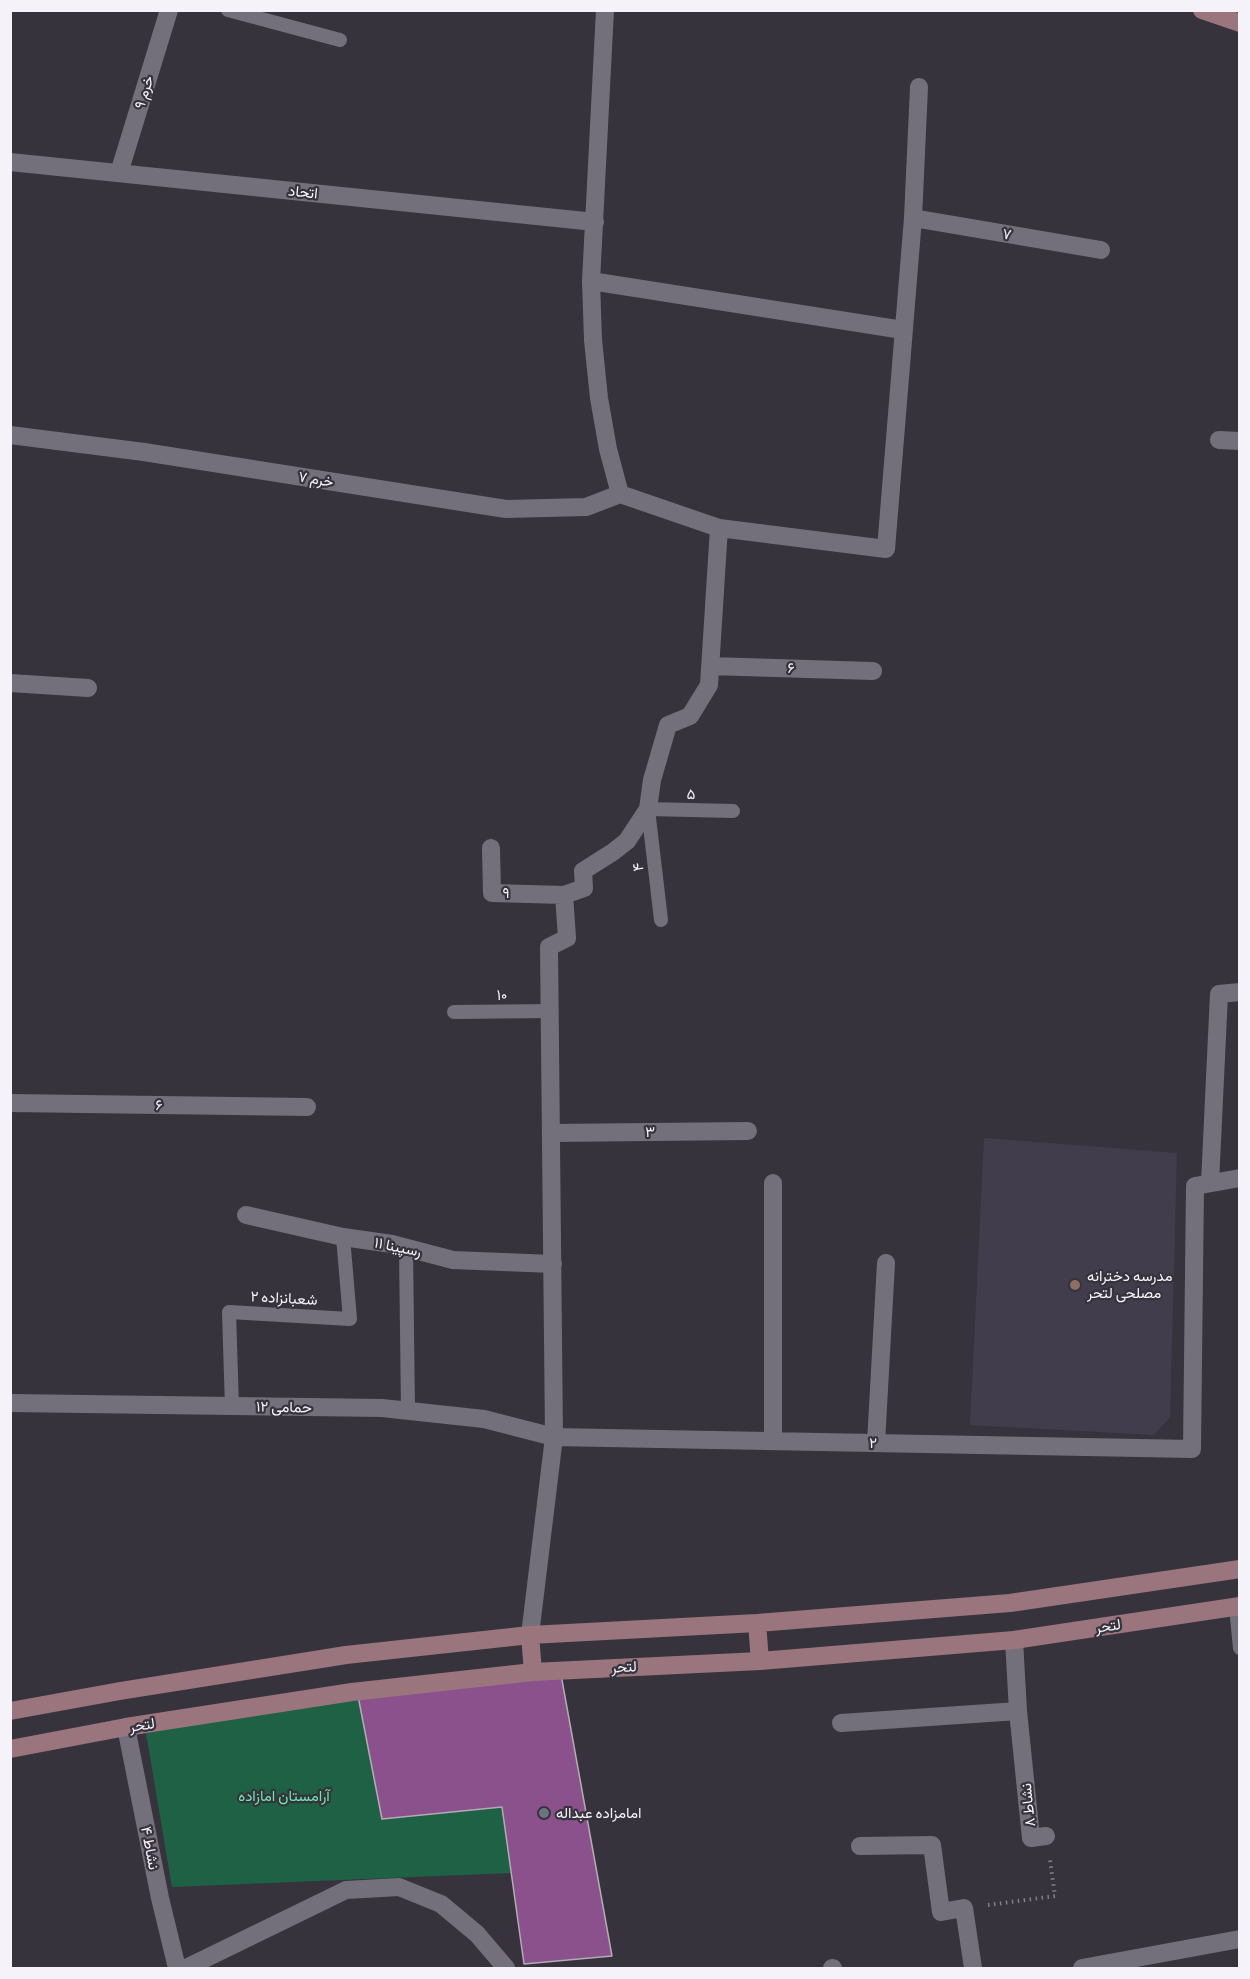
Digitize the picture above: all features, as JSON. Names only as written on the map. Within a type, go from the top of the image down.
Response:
[{"type":"street","name":"خرم ۹","points":[[119,173],[169,10]]},
{"type":"street","points":[[605,10],[591,281],[593,340],[599,398],[608,449],[620,494],[719,528],[886,549],[913,218],[919,87]]},
{"type":"street","points":[[1213,12],[1239,23]]},
{"type":"street","name":"اتحاد","points":[[10,162],[594,222]]},
{"type":"street","name":"۷","points":[[913,218],[1101,250]]},
{"type":"street","points":[[591,281],[903,330]]},
{"type":"street","name":"خرم ۷","points":[[10,435],[144,452],[506,508],[586,507],[620,494]]},
{"type":"street","points":[[1219,440],[1239,441]]},
{"type":"street","points":[[533,1672],[530,1635],[554,1437],[549,947],[567,938],[564,895],[584,888],[583,871],[627,840],[648,810],[652,780],[668,725],[690,716],[708,685],[719,528]]},
{"type":"street","name":"۶","points":[[710,666],[873,671]]},
{"type":"street","points":[[10,683],[88,688]]},
{"type":"street","name":"۹","points":[[491,848],[492,893],[564,895]]},
{"type":"street","points":[[1239,992],[1219,994],[1210,1183],[1239,1178]]},
{"type":"street","name":"۶","points":[[10,1103],[307,1107]]},
{"type":"street","name":"۳","points":[[552,1133],[748,1131]]},
{"type":"street","points":[[773,1183],[773,1441]]},
{"type":"street","name":"۲","points":[[554,1437],[1192,1449],[1195,1185],[1210,1183]]},
{"type":"street","name":"رسپینا ۱۱","points":[[246,1215],[343,1238],[392,1244],[453,1260],[553,1264]]},
{"type":"street","points":[[876,1443],[886,1263]]},
{"type":"street","name":"حمامی ۱۲","points":[[10,1403],[382,1408],[484,1419],[554,1437]]},
{"type":"street","points":[[10,1711],[346,1655],[530,1635],[757,1623],[1010,1603],[1239,1569]]},
{"type":"street","name":"لتحر","points":[[10,1749],[126,1727],[352,1692],[533,1672],[760,1661],[1014,1640],[1238,1606]]},
{"type":"street","points":[[757,1623],[760,1661]]},
{"type":"street","name":"نشاط ۸","points":[[1014,1640],[1018,1710],[1031,1838],[1046,1836]]},
{"type":"street","points":[[842,1723],[1018,1710]]},
{"type":"street","name":"نشاط ۴","points":[[126,1727],[160,1898],[177,1968]]},
{"type":"street","points":[[860,1846],[932,1845],[941,1912],[963,1908],[973,1968]]},
{"type":"street","points":[[186,1968],[346,1890],[399,1887],[441,1904],[477,1934],[506,1968]]},
{"type":"street","points":[[1082,1968],[1239,1939]]},
{"type":"lane","points":[[228,10],[340,40]]},
{"type":"lane","name":"۵","points":[[648,810],[733,812]]},
{"type":"lane","name":"۴","points":[[648,810],[661,920]]},
{"type":"lane","name":"۱۰","points":[[454,1012],[550,1011]]},
{"type":"lane","name":"شعبانزاده ۲","points":[[232,1407],[229,1312],[350,1319],[343,1238]]},
{"type":"lane","points":[[406,1248],[408,1411]]},
{"type":"lane","points":[[1238,1606],[1239,1648]]},
{"type":"path","name":"نشاط ۸","points":[[963,1908],[1055,1896],[1046,1836]]},
{"type":"shaded area","name":"مدرسه دخترانه مصلحی لتحر","points":[[984,1138],[1177,1153],[1170,1417],[1154,1435],[970,1425]]},
{"type":"green space","name":"آرامستان امازاده","points":[[358,1696],[382,1818],[502,1807],[511,1873],[172,1887],[146,1733]]},
{"type":"building","name":"امامزاده عبداله","points":[[560,1669],[612,1956],[524,1964],[502,1807],[382,1819],[358,1696]]},
{"type":"place","name":"مدرسه دخترانه مصلحی لتحر","points":[[1075,1285]]},
{"type":"place","name":"امامزاده عبداله","points":[[544,1813]]}]
